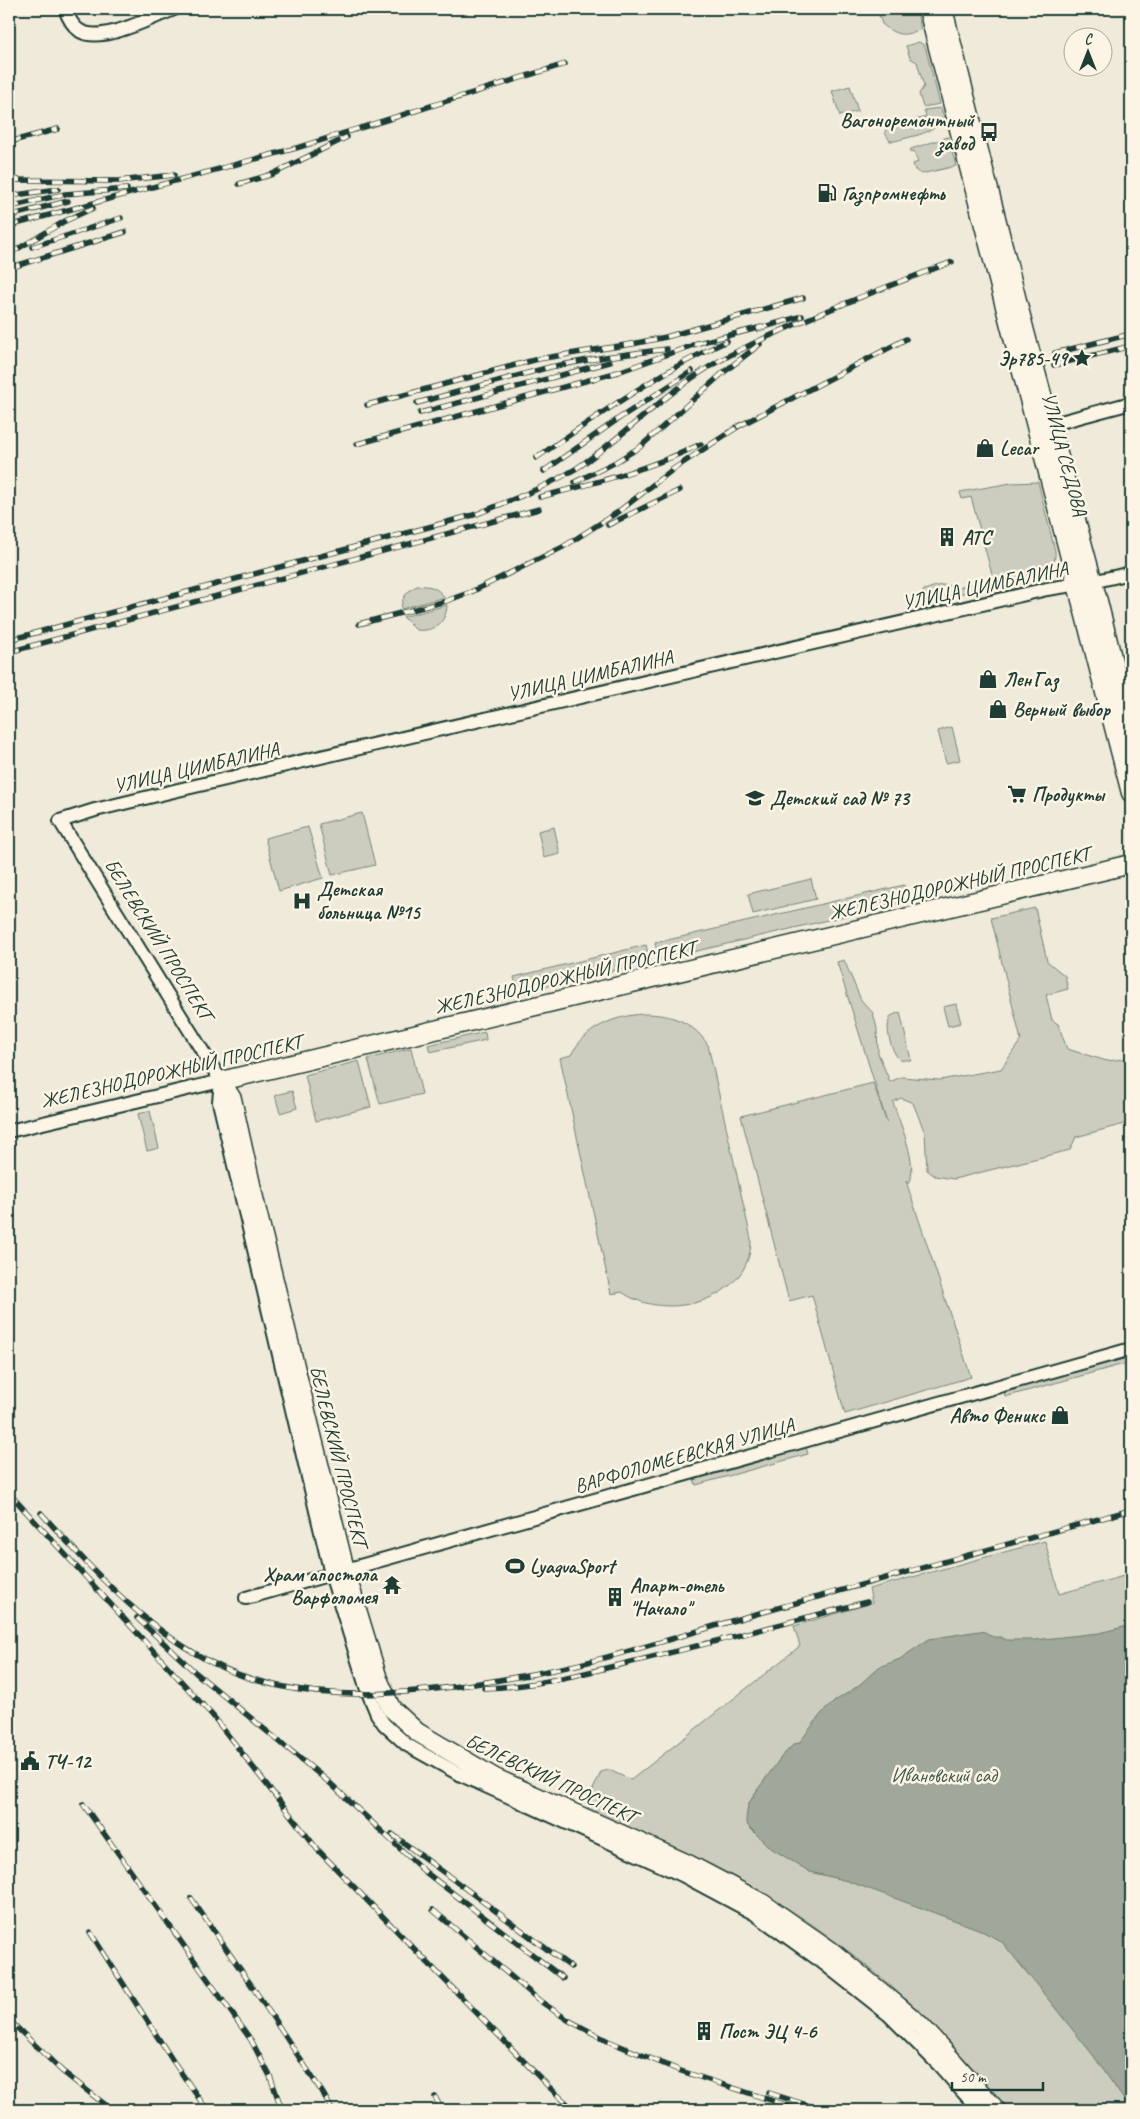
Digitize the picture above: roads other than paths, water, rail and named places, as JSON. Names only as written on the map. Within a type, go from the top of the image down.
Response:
[{"type":"street","points":[[67,13],[80,32],[89,35],[100,35],[174,9]]},
{"type":"street","name":"УЛИЦА СЕДОВА","points":[[928,9],[1044,426]]},
{"type":"street","name":"УЛИЦА СЕДОВА","points":[[943,9],[1084,583],[1131,793]]},
{"type":"street","points":[[1044,426],[1131,403]]},
{"type":"street","name":"УЛИЦА ЦИМБАЛИНА","points":[[60,821],[95,810],[380,743],[1009,598],[1131,573]]},
{"type":"street","name":"УЛИЦА СЕДОВА","points":[[1084,583],[1131,734]]},
{"type":"street","name":"БЕЛЕВСКИЙ ПРОСПЕКТ","points":[[60,821],[232,1099],[338,1572],[367,1690],[377,1714],[390,1731],[407,1745],[459,1774],[682,1875],[756,1914],[822,1962],[896,2021],[979,2110]]},
{"type":"street","name":"ЖЕЛЕЗНОДОРОЖНЫЙ ПРОСПЕКТ","points":[[9,1132],[1131,864]]},
{"type":"street","name":"ВАРФОЛОМЕЕВСКАЯ УЛИЦА","points":[[246,1598],[1131,1349]]},
{"type":"street","name":"БЕЛЕВСКИЙ ПРОСПЕКТ","points":[[338,1572],[384,1694],[391,1708],[416,1732],[495,1778],[695,1867],[762,1903],[831,1951],[905,2012],[950,2058],[996,2110]]},
{"type":"railway","points":[[9,226],[296,148],[565,64]]},
{"type":"railway","points":[[9,142],[58,129]]},
{"type":"railway","points":[[239,184],[273,174],[347,137]]},
{"type":"railway","points":[[9,180],[118,181],[174,175]]},
{"type":"railway","points":[[9,196],[58,189]]},
{"type":"railway","points":[[9,207],[65,194],[127,189]]},
{"type":"railway","points":[[9,216],[68,201]]},
{"type":"railway","points":[[9,254],[65,221],[93,208]]},
{"type":"railway","points":[[32,247],[121,218]]},
{"type":"railway","points":[[9,268],[125,232]]},
{"type":"railway","points":[[9,640],[477,514],[541,487],[577,468],[692,378],[728,356],[787,328],[952,262]]},
{"type":"railway","points":[[367,405],[538,359],[666,337],[803,298]]},
{"type":"railway","points":[[757,329],[802,316]]},
{"type":"railway","points":[[694,344],[762,327]]},
{"type":"railway","points":[[1055,353],[1131,334]]},
{"type":"railway","points":[[737,427],[906,339]]},
{"type":"railway","points":[[536,458],[605,411],[677,366],[727,341]]},
{"type":"railway","points":[[357,444],[618,372],[699,343]]},
{"type":"railway","points":[[575,482],[614,463],[640,447],[724,372],[760,344]]},
{"type":"railway","points":[[1054,365],[1131,346]]},
{"type":"railway","points":[[417,403],[550,367],[605,357],[667,349]]},
{"type":"railway","points":[[420,413],[610,362]]},
{"type":"railway","points":[[544,471],[621,417],[692,371]]},
{"type":"railway","points":[[359,624],[446,601],[471,592],[563,547],[618,512],[672,470],[742,424]]},
{"type":"railway","points":[[540,497],[602,481],[642,468],[701,444]]},
{"type":"railway","points":[[608,525],[680,490]]},
{"type":"railway","points":[[9,652],[539,509]]},
{"type":"railway","points":[[9,1493],[213,1716],[317,1849],[548,2086],[574,2110]]},
{"type":"railway","points":[[41,1513],[111,1587],[163,1632],[191,1651],[220,1667],[274,1685],[317,1692],[361,1694],[462,1686],[567,1667],[1131,1510]]},
{"type":"railway","points":[[484,1688],[523,1685],[582,1674],[867,1602]]},
{"type":"railway","points":[[137,1618],[196,1673],[330,1783],[424,1871],[563,1978]]},
{"type":"railway","points":[[83,1804],[251,2040],[270,2076],[282,2110]]},
{"type":"railway","points":[[392,1834],[571,1967]]},
{"type":"railway","points":[[191,1898],[254,1989],[332,2110]]},
{"type":"railway","points":[[433,1910],[540,2001],[568,2020],[608,2041],[681,2071],[801,2110]]},
{"type":"railway","points":[[90,1932],[207,2110]]},
{"type":"railway","points":[[9,2020],[62,2071],[112,2110]]},
{"type":"railway","points":[[769,2093],[823,2110]]},
{"type":"railway","points":[[435,2097],[442,2110]]},
{"type":"place","name":"Вагоноремонтный завод","points":[[989,132]]},
{"type":"place","name":"Газпромнефть","points":[[827,193]]},
{"type":"place","name":"Эр785-49","points":[[1082,358]]},
{"type":"place","name":"Lecar","points":[[985,448]]},
{"type":"place","name":"АТС","points":[[947,537]]},
{"type":"place","name":"ЛенГаз","points":[[988,679]]},
{"type":"place","name":"Верный выбор","points":[[998,709]]},
{"type":"place","name":"Продукты","points":[[1017,794]]},
{"type":"place","name":"Детский сад № 73","points":[[755,798]]},
{"type":"place","name":"Детская больница №15","points":[[302,901]]},
{"type":"place","name":"Авто Феникс","points":[[1060,1415]]},
{"type":"place","name":"LyagvaSport","points":[[515,1566]]},
{"type":"place","name":"Храм апостола Варфоломея","points":[[392,1585]]},
{"type":"place","name":"Апарт-отель \"Начало\"","points":[[615,1597]]},
{"type":"place","name":"ТЧ-12","points":[[30,1761]]},
{"type":"place","name":"Пост ЭЦ 4-6","points":[[704,2031]]},
{"type":"park label","name":"Ивановский сад","points":[[944,1775]]}]
